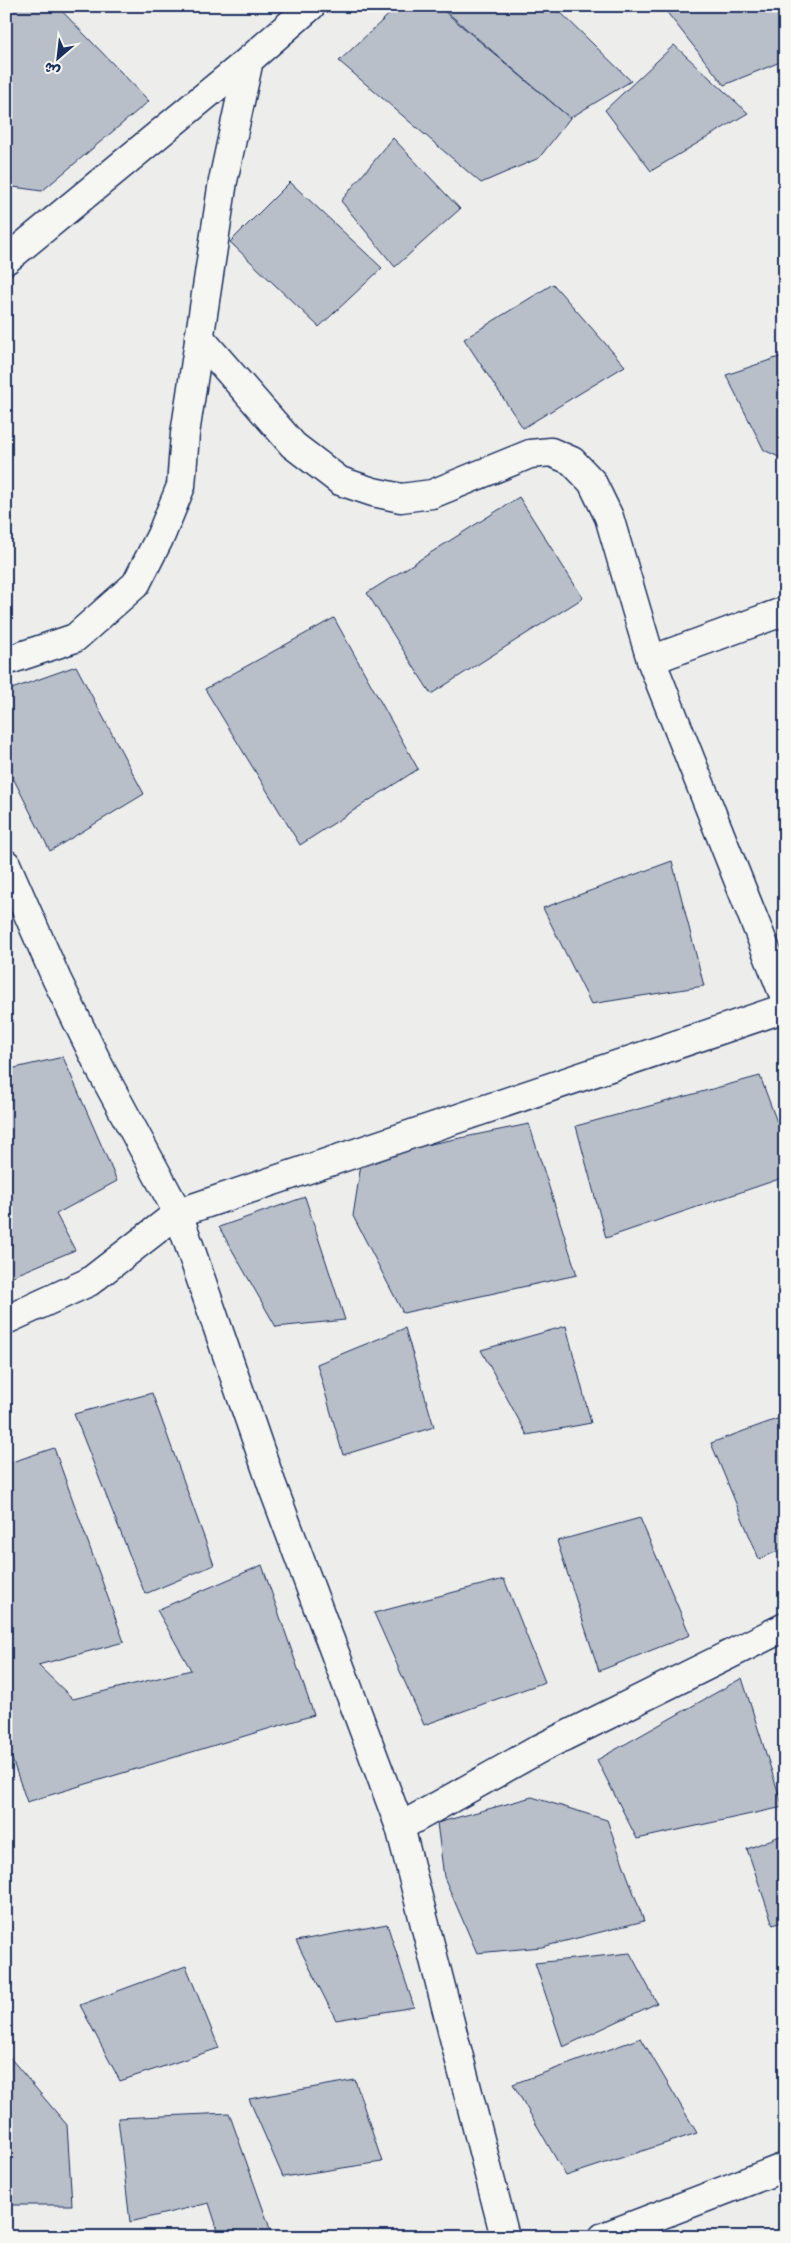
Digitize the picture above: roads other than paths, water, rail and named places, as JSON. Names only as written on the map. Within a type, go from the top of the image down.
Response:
[{"type":"street","points":[[6,260],[249,60],[311,6]]},
{"type":"street","points":[[6,661],[75,638],[136,584],[161,535],[181,486],[185,434],[223,181],[249,60]]},
{"type":"street","points":[[199,337],[293,445],[340,481],[373,492],[401,498],[432,494],[530,454],[551,452],[572,461],[592,482],[609,517],[651,660],[785,998]]},
{"type":"street","points":[[651,660],[785,611]]},
{"type":"street","points":[[6,864],[57,980],[98,1064],[178,1214],[272,1485],[400,1827],[505,2237]]},
{"type":"street","points":[[6,1320],[89,1282],[178,1214],[785,1008]]},
{"type":"street","points":[[400,1827],[539,1749],[785,1627]]},
{"type":"street","points":[[603,2237],[785,2167]]}]
